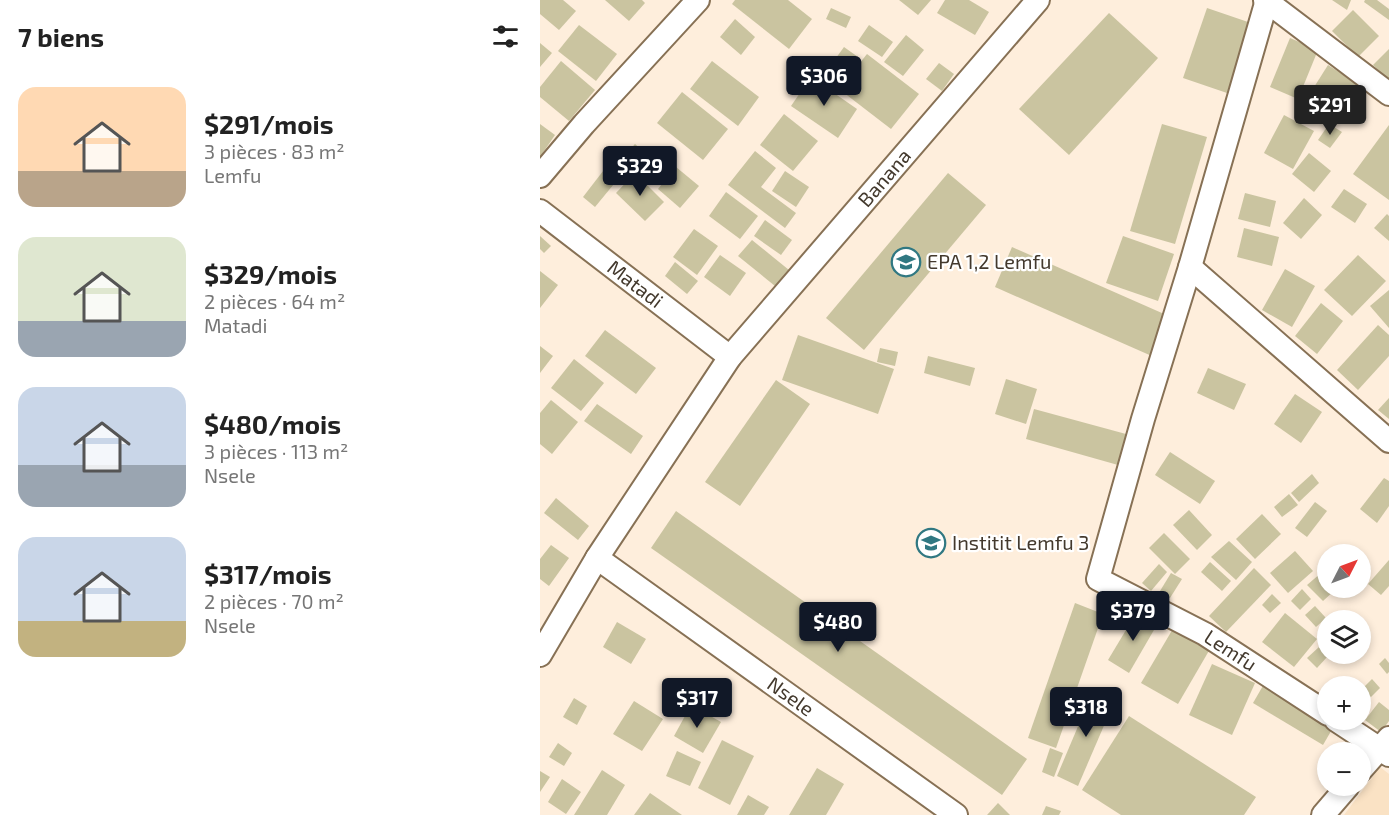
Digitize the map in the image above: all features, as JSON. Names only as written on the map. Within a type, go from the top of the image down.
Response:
[{"type":"street","points":[[540,176],[584,124],[698,0]]},
{"type":"street","name":"Banana","points":[[540,656],[597,558],[730,357],[1038,0]]},
{"type":"street","points":[[1389,94],[1266,0],[1190,267],[1389,441]]},
{"type":"street","name":"Matadi","points":[[540,211],[730,357]]},
{"type":"street","name":"Lemfu","points":[[1190,267],[1143,419],[1098,579],[1205,634],[1317,707]]},
{"type":"street","name":"Nsele","points":[[597,558],[956,815]]},
{"type":"street","points":[[1355,730],[1386,747],[1371,761]]},
{"type":"street","points":[[1323,815],[1339,796]]},
{"type":"shaded area","points":[[1380,767],[1389,774],[1389,815],[1344,815],[1358,796],[1371,796],[1371,779]]},
{"type":"building","points":[[540,0],[563,0],[576,11],[559,30],[540,14]]},
{"type":"building","points":[[605,0],[642,0],[645,3],[629,21]]},
{"type":"building","points":[[735,0],[788,0],[812,19],[789,49],[732,4]]},
{"type":"building","points":[[899,0],[931,0],[918,15]]},
{"type":"building","points":[[945,0],[969,0],[989,12],[975,35],[937,13]]},
{"type":"building","points":[[1332,0],[1351,0],[1347,10]]},
{"type":"building","points":[[1365,0],[1377,0],[1389,9],[1389,20],[1364,2]]},
{"type":"building","points":[[831,8],[851,17],[846,28],[826,19]]},
{"type":"building","points":[[1207,8],[1251,23],[1227,93],[1183,78]]},
{"type":"building","points":[[1353,10],[1379,36],[1358,57],[1332,31]]},
{"type":"building","points":[[1109,13],[1158,58],[1069,155],[1019,109]]},
{"type":"building","points":[[735,19],[755,37],[741,55],[720,37]]},
{"type":"building","points":[[579,25],[617,54],[596,81],[558,51]]},
{"type":"building","points":[[869,25],[893,42],[882,57],[858,41]]},
{"type":"building","points":[[906,35],[924,50],[903,76],[884,62]]},
{"type":"building","points":[[1290,38],[1318,50],[1298,99],[1270,87]]},
{"type":"building","points":[[540,43],[552,53],[540,67]]},
{"type":"building","points":[[844,47],[858,57],[850,68],[836,58]]},
{"type":"building","points":[[1389,49],[1389,80],[1373,65]]},
{"type":"building","points":[[867,54],[919,94],[891,129],[839,89]]},
{"type":"building","points":[[561,61],[595,90],[569,121],[540,97],[540,87]]},
{"type":"building","points":[[712,61],[759,97],[738,126],[690,89]]},
{"type":"building","points":[[939,63],[954,74],[942,91],[926,79]]},
{"type":"building","points":[[1328,65],[1356,83],[1332,121],[1304,103]]},
{"type":"building","points":[[811,77],[857,109],[838,138],[791,106]]},
{"type":"building","points":[[682,92],[728,129],[703,160],[657,123]]},
{"type":"building","points":[[784,114],[818,141],[793,171],[760,145]]},
{"type":"building","points":[[1284,115],[1314,131],[1293,169],[1264,153]]},
{"type":"building","points":[[540,124],[555,135],[540,157]]},
{"type":"building","points":[[1162,124],[1207,137],[1175,244],[1130,231]]},
{"type":"building","points":[[1329,124],[1342,132],[1330,148],[1318,140]]},
{"type":"building","points":[[1389,125],[1389,200],[1353,174]]},
{"type":"building","points":[[635,144],[645,153],[634,166],[624,156]]},
{"type":"building","points":[[755,151],[776,168],[761,187],[796,213],[785,228],[728,185]]},
{"type":"building","points":[[1309,153],[1331,171],[1314,192],[1292,174]]},
{"type":"building","points":[[610,162],[623,173],[595,207],[583,197]]},
{"type":"building","points":[[676,167],[699,186],[680,208],[658,189]]},
{"type":"building","points":[[785,171],[809,187],[796,207],[772,191]]},
{"type":"building","points":[[635,173],[664,202],[645,221],[616,193]]},
{"type":"building","name":"EPA 1,2 Lemfu","points":[[948,173],[986,205],[864,350],[826,318]]},
{"type":"building","points":[[1344,189],[1367,204],[1355,223],[1331,207]]},
{"type":"building","points":[[726,192],[758,216],[740,239],[709,216]]},
{"type":"building","points":[[1245,193],[1276,201],[1270,227],[1238,219]]},
{"type":"building","points":[[1304,198],[1322,215],[1301,239],[1283,223]]},
{"type":"building","points":[[1387,214],[1389,216],[1389,241],[1374,228]]},
{"type":"building","points":[[765,220],[792,240],[781,255],[754,236]]},
{"type":"building","points":[[1244,228],[1279,237],[1272,266],[1237,257]]},
{"type":"building","points":[[694,229],[718,246],[697,275],[673,257]]},
{"type":"building","points":[[540,236],[551,246],[544,253],[540,249]]},
{"type":"building","points":[[1123,236],[1174,254],[1158,301],[1106,283]]},
{"type":"building","points":[[752,240],[789,270],[775,286],[738,256]]},
{"type":"building","name":"EPA 1,2 Lemfu","points":[[1012,247],[1171,317],[1154,357],[995,287]]},
{"type":"building","points":[[720,255],[746,273],[730,296],[704,277]]},
{"type":"building","points":[[1358,255],[1386,281],[1352,316],[1324,290]]},
{"type":"building","points":[[675,262],[698,281],[687,294],[665,276]]},
{"type":"building","points":[[1285,269],[1315,286],[1292,327],[1262,310]]},
{"type":"building","points":[[540,271],[558,285],[540,308]]},
{"type":"building","points":[[1389,290],[1389,328],[1370,306]]},
{"type":"building","points":[[1321,303],[1343,321],[1317,354],[1295,336]]},
{"type":"building","points":[[1378,325],[1389,335],[1389,356],[1358,390],[1337,370]]},
{"type":"building","points":[[605,330],[656,368],[636,394],[585,356]]},
{"type":"building","points":[[798,335],[894,369],[878,414],[782,380]]},
{"type":"building","points":[[540,346],[553,356],[540,373]]},
{"type":"building","points":[[880,348],[898,352],[895,366],[877,362]]},
{"type":"building","points":[[928,356],[975,368],[970,386],[924,373]]},
{"type":"building","points":[[574,359],[604,383],[581,411],[551,388]]},
{"type":"building","points":[[1208,368],[1246,384],[1234,410],[1197,393]]},
{"type":"building","points":[[1006,379],[1037,389],[1026,424],[995,414]]},
{"type":"building","points":[[776,380],[810,404],[740,506],[705,482]]},
{"type":"building","points":[[1295,394],[1322,412],[1301,443],[1274,424]]},
{"type":"building","points":[[1389,398],[1389,419],[1378,410]]},
{"type":"building","points":[[551,400],[578,422],[552,454],[540,444],[540,413]]},
{"type":"building","points":[[597,404],[643,436],[631,454],[584,421]]},
{"type":"building","points":[[1034,409],[1126,434],[1118,465],[1026,439]]},
{"type":"building","points":[[1170,452],[1215,481],[1200,504],[1155,475]]},
{"type":"building","points":[[1312,474],[1319,483],[1299,502],[1291,493]]},
{"type":"building","points":[[1384,478],[1389,481],[1389,506],[1377,523],[1360,509]]},
{"type":"building","points":[[1289,494],[1298,505],[1282,517],[1274,507]]},
{"type":"building","points":[[556,498],[589,526],[578,540],[544,513]]},
{"type":"building","points":[[1315,502],[1327,511],[1307,537],[1295,528]]},
{"type":"building","points":[[1189,510],[1212,535],[1197,550],[1173,525]]},
{"type":"building","points":[[676,511],[1027,759],[1002,795],[651,548]]},
{"type":"building","points":[[1262,514],[1281,534],[1255,559],[1236,539]]},
{"type":"building","points":[[1164,533],[1190,559],[1175,574],[1149,548]]},
{"type":"building","points":[[1229,541],[1252,562],[1236,580],[1211,557]]},
{"type":"building","points":[[551,545],[569,558],[549,586],[540,579],[540,559]]},
{"type":"building","points":[[1295,551],[1313,571],[1288,593],[1270,573]]},
{"type":"building","points":[[1389,560],[1389,586],[1381,595],[1371,587],[1371,581]]},
{"type":"building","points":[[1210,562],[1231,581],[1222,591],[1201,572]]},
{"type":"building","points":[[1159,564],[1167,572],[1151,591],[1142,583]]},
{"type":"building","points":[[1254,568],[1271,585],[1226,632],[1209,616]]},
{"type":"building","points":[[1171,573],[1182,579],[1170,598],[1160,591]]},
{"type":"building","points":[[1317,576],[1317,595],[1307,585]]},
{"type":"building","points":[[1302,589],[1311,599],[1300,610],[1291,601]]},
{"type":"building","points":[[1272,594],[1281,603],[1270,613],[1262,605]]},
{"type":"building","points":[[1075,603],[1103,614],[1056,748],[1028,738]]},
{"type":"building","points":[[1315,606],[1319,610],[1317,626],[1316,627],[1305,615]]},
{"type":"building","points":[[1138,610],[1158,623],[1129,673],[1108,660]]},
{"type":"building","points":[[1285,613],[1317,639],[1294,667],[1262,642]]},
{"type":"building","points":[[617,622],[646,639],[631,664],[603,647]]},
{"type":"building","points":[[1174,627],[1210,649],[1178,704],[1141,683]]},
{"type":"building","points":[[1317,649],[1317,664],[1321,664],[1317,668],[1307,658]]},
{"type":"building","points":[[1385,658],[1389,663],[1387,674],[1379,664]]},
{"type":"building","points":[[1212,664],[1255,683],[1232,735],[1189,715]]},
{"type":"building","points":[[1371,680],[1380,688],[1371,697]]},
{"type":"building","points":[[1264,684],[1317,716],[1317,730],[1332,730],[1325,742],[1318,742],[1253,703]]},
{"type":"building","points":[[1093,691],[1115,700],[1078,786],[1057,776]]},
{"type":"building","points":[[574,698],[587,706],[577,725],[563,717]]},
{"type":"building","points":[[634,701],[663,719],[642,751],[613,734]]},
{"type":"building","points":[[1379,702],[1389,710],[1389,721],[1381,732],[1371,724],[1371,712]]},
{"type":"building","points":[[691,705],[721,722],[703,753],[674,736]]},
{"type":"building","points":[[1129,716],[1256,797],[1244,815],[1121,815],[1082,790]]},
{"type":"building","points":[[722,740],[754,756],[730,805],[698,788]]},
{"type":"building","points":[[558,743],[572,753],[564,766],[549,757]]},
{"type":"building","points":[[1050,748],[1063,753],[1054,777],[1042,772]]},
{"type":"building","points":[[677,751],[701,762],[690,786],[666,776]]},
{"type":"building","points":[[817,768],[844,784],[826,815],[789,815]]},
{"type":"building","points":[[602,770],[625,785],[607,815],[574,815]]},
{"type":"building","points":[[540,771],[550,777],[540,792]]},
{"type":"building","points":[[562,779],[581,792],[566,814],[548,802]]},
{"type":"building","points":[[650,793],[682,815],[634,815]]},
{"type":"building","points":[[748,795],[769,807],[764,815],[737,815]]},
{"type":"building","points":[[998,803],[1010,815],[987,815]]},
{"type":"building","points":[[1046,806],[1061,811],[1059,815],[1042,815]]},
{"type":"place","name":"EPA 1,2 Lemfu","points":[[906,262]]},
{"type":"place","name":"Institit Lemfu 3","points":[[931,543]]}]
